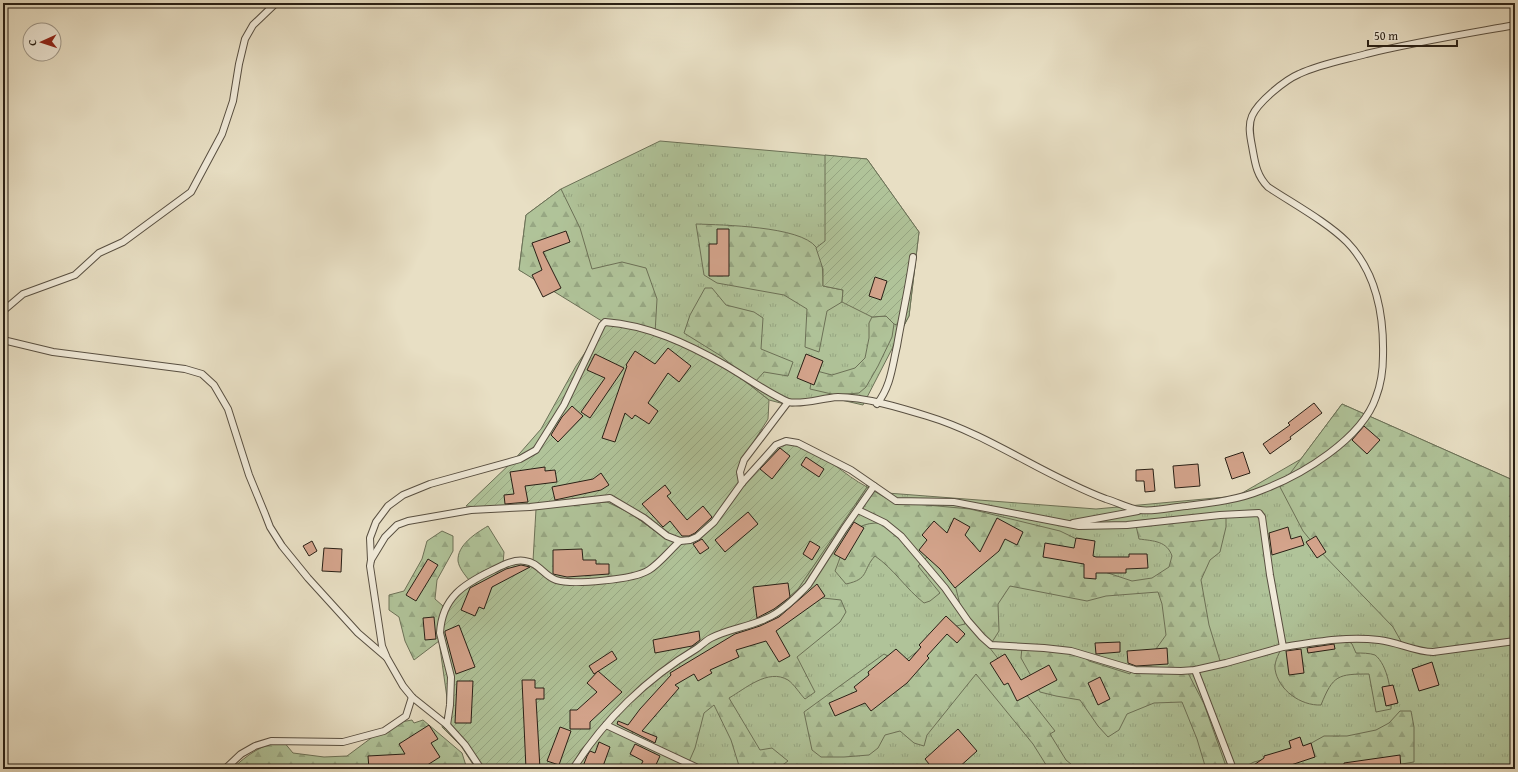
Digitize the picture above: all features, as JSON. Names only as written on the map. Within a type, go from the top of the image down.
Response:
[{"type":"lane","points":[[3,311],[23,294],[75,275],[99,254],[123,242],[182,201],[191,192],[222,134],[233,101],[245,39],[253,25],[276,3]]},
{"type":"lane","points":[[1068,524],[1140,510],[1206,504],[1238,498],[1261,491],[1286,480],[1319,460],[1347,438],[1364,419],[1376,398],[1383,368],[1384,340],[1376,291],[1363,262],[1346,241],[1268,187],[1261,180],[1257,170],[1250,127],[1252,116],[1259,105],[1298,74],[1325,64],[1404,45],[1515,25]]},
{"type":"lane","points":[[877,404],[886,393],[891,381],[905,312],[913,257]]},
{"type":"lane","points":[[481,769],[465,745],[446,725],[412,697],[403,686],[387,658],[380,633],[371,560],[370,538],[376,522],[388,506],[403,495],[430,484],[520,460],[536,450],[564,405],[604,323],[638,328],[684,343],[725,364],[788,402],[800,403],[831,398],[845,398],[926,416],[955,426],[1068,483],[1140,510]]},
{"type":"lane","points":[[3,340],[53,352],[185,369],[202,374],[214,385],[228,409],[249,475],[270,527],[308,578],[358,633],[387,658]]},
{"type":"lane","points":[[742,483],[740,472],[744,460],[788,402]]},
{"type":"lane","points":[[371,560],[377,547],[393,528],[401,523],[420,517],[471,510],[530,507],[607,498],[614,498],[667,536],[680,541],[694,539],[714,522],[742,483],[776,445],[786,441],[798,443],[851,470],[896,501],[954,502],[1084,526],[1127,525],[1259,513],[1262,517],[1270,575],[1283,647]]},
{"type":"lane","points":[[573,769],[583,753],[606,725],[646,684],[679,658],[711,638],[768,618],[790,602],[808,585],[874,486]]},
{"type":"lane","points":[[858,510],[885,522],[907,542],[945,588],[968,621],[990,644],[1071,651],[1135,670],[1195,670],[1283,647],[1341,638],[1381,640],[1422,651],[1433,652],[1515,641]]},
{"type":"lane","points":[[446,725],[450,706],[451,677],[440,633],[440,626],[446,607],[460,588],[497,568],[517,561],[529,562],[554,579],[564,581],[612,580],[641,574],[652,568],[680,541]]},
{"type":"lane","points":[[1195,670],[1233,769]]},
{"type":"lane","points":[[225,769],[241,754],[255,746],[271,741],[286,740],[331,742],[372,736],[403,720],[408,712],[412,697]]},
{"type":"lane","points":[[606,725],[690,766],[700,769]]},
{"type":"green space","points":[[660,141],[867,159],[919,232],[909,316],[863,405],[837,399],[792,406],[769,400],[724,365],[639,329],[519,270],[526,215],[561,189]]},
{"type":"green space","points":[[825,155],[867,159],[919,232],[909,316],[903,327],[894,324],[886,316],[872,317],[842,302],[843,290],[823,286],[823,269],[816,248],[825,241]]},
{"type":"green space","points":[[561,189],[580,228],[592,269],[622,262],[646,268],[657,299],[655,333],[630,513],[658,533],[679,542],[712,587],[469,580],[462,571],[458,561],[461,550],[468,540],[488,526],[504,552],[503,564],[533,561],[536,509],[605,323],[519,270],[526,215]]},
{"type":"green space","points":[[696,224],[741,226],[778,231],[807,240],[816,247],[823,271],[823,286],[843,290],[842,302],[827,311],[819,352],[805,347],[807,309],[784,295],[717,283],[704,275]]},
{"type":"green space","points":[[705,288],[712,288],[726,305],[754,312],[763,318],[761,349],[793,362],[788,376],[764,372],[754,383],[721,356],[684,333],[690,315]]},
{"type":"green space","points":[[886,316],[894,324],[892,337],[866,387],[859,393],[836,395],[810,389],[813,370],[832,375],[855,368],[865,358],[869,338],[869,323],[872,317]]},
{"type":"green space","points":[[605,323],[639,329],[685,341],[724,365],[769,400],[768,419],[751,446],[740,472],[740,483],[783,442],[796,444],[818,454],[850,477],[867,487],[798,589],[771,613],[694,645],[631,696],[581,750],[570,769],[476,769],[461,746],[442,727],[448,705],[439,641],[443,606],[457,589],[483,571],[519,560],[533,562],[556,582],[616,578],[648,569],[678,541],[658,533],[630,513],[607,502],[518,510],[466,506],[513,461],[541,429],[576,366]]},
{"type":"green space","points":[[1342,404],[1515,481],[1515,769],[698,769],[605,725],[694,645],[771,613],[798,589],[869,482],[887,493],[1096,509],[1237,496],[1301,459]]},
{"type":"green space","points":[[1342,404],[1515,481],[1515,639],[1430,651],[1402,643],[1393,627],[1316,547],[1303,531],[1280,487]]},
{"type":"green space","points":[[867,487],[886,498],[916,504],[970,509],[1060,531],[1089,545],[1090,567],[1132,581],[1152,578],[1169,567],[1172,556],[1167,547],[1155,541],[1139,539],[1135,521],[1226,512],[1226,527],[1220,552],[1210,560],[1201,580],[1209,625],[1221,664],[1187,671],[1204,704],[1227,769],[1206,769],[1197,739],[1182,702],[1154,703],[1127,714],[1119,730],[1108,737],[1098,726],[1080,700],[1040,692],[1021,658],[1022,647],[1081,655],[1089,661],[1130,674],[1134,660],[1151,656],[1166,635],[1162,604],[1158,592],[1106,596],[1087,601],[1010,586],[998,604],[999,631],[989,647],[1055,731],[1050,734],[1066,760],[1077,769],[1048,768],[1033,744],[976,674],[927,735],[924,746],[914,743],[900,731],[885,735],[878,748],[869,755],[821,757],[812,750],[804,712],[884,654],[902,663],[948,628],[965,624],[955,585],[937,547],[918,566],[940,593],[930,601],[924,603],[911,592],[882,561],[875,556],[862,577],[854,582],[846,584],[835,571],[849,536],[861,526],[881,523],[856,504]]},
{"type":"green space","points":[[442,531],[453,536],[453,551],[437,580],[435,599],[443,606],[439,641],[414,660],[405,641],[399,617],[389,610],[389,595],[404,591],[422,559],[427,541]]},
{"type":"green space","points":[[814,597],[841,600],[846,612],[840,622],[797,657],[815,692],[805,699],[788,680],[773,676],[749,685],[729,698],[760,750],[772,748],[788,761],[777,769],[740,769],[731,740],[714,705],[704,713],[695,748],[688,764],[698,769],[570,769],[581,750],[605,725],[633,740],[632,730],[661,693]]},
{"type":"green space","points":[[1342,636],[1352,644],[1356,653],[1373,654],[1379,660],[1388,680],[1391,696],[1391,709],[1376,712],[1369,674],[1350,675],[1338,678],[1329,688],[1321,705],[1313,705],[1298,700],[1281,684],[1277,677],[1275,666],[1276,660],[1283,645]]},
{"type":"green space","points":[[1400,711],[1411,711],[1414,727],[1414,762],[1371,769],[1240,769],[1254,762],[1297,751],[1324,736],[1347,736],[1376,730],[1389,723]]},
{"type":"green space","points":[[412,720],[414,723],[423,720],[462,753],[467,769],[232,769],[243,759],[262,747],[275,742],[283,741],[293,753],[324,757],[347,756],[390,724]]},
{"type":"building","points":[[717,229],[729,229],[729,276],[709,276],[709,244],[717,244]]},
{"type":"building","points":[[566,231],[570,242],[543,252],[561,288],[543,297],[532,275],[542,270],[532,243]]},
{"type":"building","points":[[875,277],[887,281],[881,300],[869,296]]},
{"type":"building","points":[[668,348],[691,366],[679,382],[668,373],[648,403],[658,411],[649,424],[635,415],[632,419],[625,413],[615,442],[602,438],[627,366],[626,365],[635,351],[655,364]]},
{"type":"building","points":[[595,354],[624,368],[590,418],[581,412],[605,378],[587,370]]},
{"type":"building","points":[[806,354],[823,361],[814,385],[797,378]]},
{"type":"building","points":[[1314,403],[1322,413],[1290,437],[1291,439],[1270,454],[1263,444],[1290,425],[1288,423]]},
{"type":"building","points":[[572,406],[583,416],[558,442],[551,435],[562,417]]},
{"type":"building","points":[[1364,426],[1380,440],[1367,454],[1352,440]]},
{"type":"building","points":[[780,448],[790,456],[772,479],[760,469]]},
{"type":"building","points":[[1243,452],[1250,473],[1232,479],[1225,458]]},
{"type":"building","points":[[806,457],[824,469],[819,477],[801,465]]},
{"type":"building","points":[[1198,464],[1200,486],[1175,488],[1173,466]]},
{"type":"building","points":[[545,467],[545,471],[555,470],[557,482],[525,486],[528,502],[505,504],[504,495],[514,494],[510,472]]},
{"type":"building","points":[[1153,469],[1155,491],[1145,492],[1144,481],[1136,481],[1136,470]]},
{"type":"building","points":[[601,473],[609,485],[601,490],[555,500],[552,487],[593,479]]},
{"type":"building","points":[[665,485],[671,493],[667,496],[687,520],[703,506],[712,517],[695,533],[689,536],[682,536],[670,521],[663,527],[642,504]]},
{"type":"building","points":[[748,512],[758,524],[725,552],[715,540]]},
{"type":"building","points":[[954,518],[970,527],[965,535],[980,552],[997,518],[1023,532],[1017,545],[1005,539],[999,551],[955,588],[940,569],[919,550],[927,540],[922,535],[934,521],[947,533]]},
{"type":"building","points":[[854,522],[864,528],[845,560],[834,554]]},
{"type":"building","points":[[1288,527],[1291,539],[1301,536],[1304,545],[1272,555],[1269,533]]},
{"type":"building","points":[[1316,536],[1326,552],[1317,558],[1306,542]]},
{"type":"building","points":[[1076,538],[1095,541],[1093,556],[1096,557],[1129,557],[1129,554],[1147,554],[1148,568],[1126,569],[1126,573],[1096,573],[1096,579],[1084,578],[1084,564],[1043,557],[1045,543],[1074,548]]},
{"type":"building","points":[[702,539],[709,548],[700,554],[693,544]]},
{"type":"building","points":[[312,541],[317,551],[309,556],[303,546]]},
{"type":"building","points":[[810,541],[820,547],[812,560],[803,554]]},
{"type":"building","points":[[324,548],[342,549],[341,572],[322,571]]},
{"type":"building","points":[[582,549],[583,560],[596,560],[596,564],[609,564],[609,574],[567,577],[553,574],[553,550]]},
{"type":"building","points":[[428,559],[438,565],[416,601],[406,595]]},
{"type":"building","points":[[521,565],[530,567],[492,587],[484,609],[479,607],[475,616],[461,610],[470,588],[506,569]]},
{"type":"building","points":[[788,583],[790,597],[774,609],[757,618],[753,587]]},
{"type":"building","points":[[817,584],[825,596],[776,631],[790,656],[779,662],[766,641],[736,650],[739,657],[710,670],[712,673],[698,681],[694,674],[675,685],[679,688],[642,731],[657,737],[655,743],[617,724],[618,721],[628,725],[640,709],[671,675],[670,673],[735,634],[760,626],[779,617]]},
{"type":"building","points":[[946,616],[965,634],[957,643],[947,634],[927,656],[929,658],[907,683],[871,711],[865,703],[835,716],[829,703],[857,691],[854,687],[869,675],[868,672],[896,649],[909,661],[921,647],[919,645]]},
{"type":"building","points":[[434,617],[436,639],[425,640],[423,618]]},
{"type":"building","points":[[459,625],[475,667],[456,674],[445,631]]},
{"type":"building","points":[[699,631],[700,640],[692,646],[655,653],[653,640]]},
{"type":"building","points":[[1120,642],[1120,652],[1096,654],[1095,643]]},
{"type":"building","points":[[1334,644],[1335,649],[1308,653],[1307,648]]},
{"type":"building","points":[[1167,648],[1168,664],[1136,666],[1128,663],[1127,651]]},
{"type":"building","points":[[1301,649],[1304,673],[1289,675],[1286,651]]},
{"type":"building","points":[[612,651],[617,659],[594,674],[589,666]]},
{"type":"building","points":[[1005,654],[1021,680],[1049,665],[1057,680],[1017,701],[1008,683],[1004,685],[990,663]]},
{"type":"building","points":[[1432,662],[1439,685],[1419,691],[1412,669]]},
{"type":"building","points":[[598,671],[622,692],[590,722],[590,729],[570,729],[570,710],[577,710],[597,692],[587,683]]},
{"type":"building","points":[[1100,677],[1110,699],[1098,705],[1088,683]]},
{"type":"building","points":[[522,680],[535,680],[535,688],[544,688],[544,699],[536,699],[540,769],[526,769]]},
{"type":"building","points":[[457,681],[473,681],[471,723],[455,723]]},
{"type":"building","points":[[1393,685],[1398,703],[1386,706],[1382,687]]},
{"type":"building","points":[[429,725],[438,739],[431,743],[440,757],[421,769],[369,769],[368,756],[405,754],[399,744]]},
{"type":"building","points":[[560,727],[571,731],[559,765],[547,761]]},
{"type":"building","points":[[958,729],[977,751],[957,769],[933,769],[925,759]]},
{"type":"building","points":[[1300,737],[1303,746],[1311,743],[1315,757],[1279,769],[1248,769],[1264,758],[1264,756],[1291,748],[1289,741]]},
{"type":"building","points":[[599,742],[610,747],[602,769],[582,769],[590,751],[595,753]]},
{"type":"building","points":[[635,744],[660,756],[654,769],[639,769],[643,761],[630,754]]},
{"type":"building","points":[[1400,755],[1401,769],[1344,769],[1344,763]]}]
